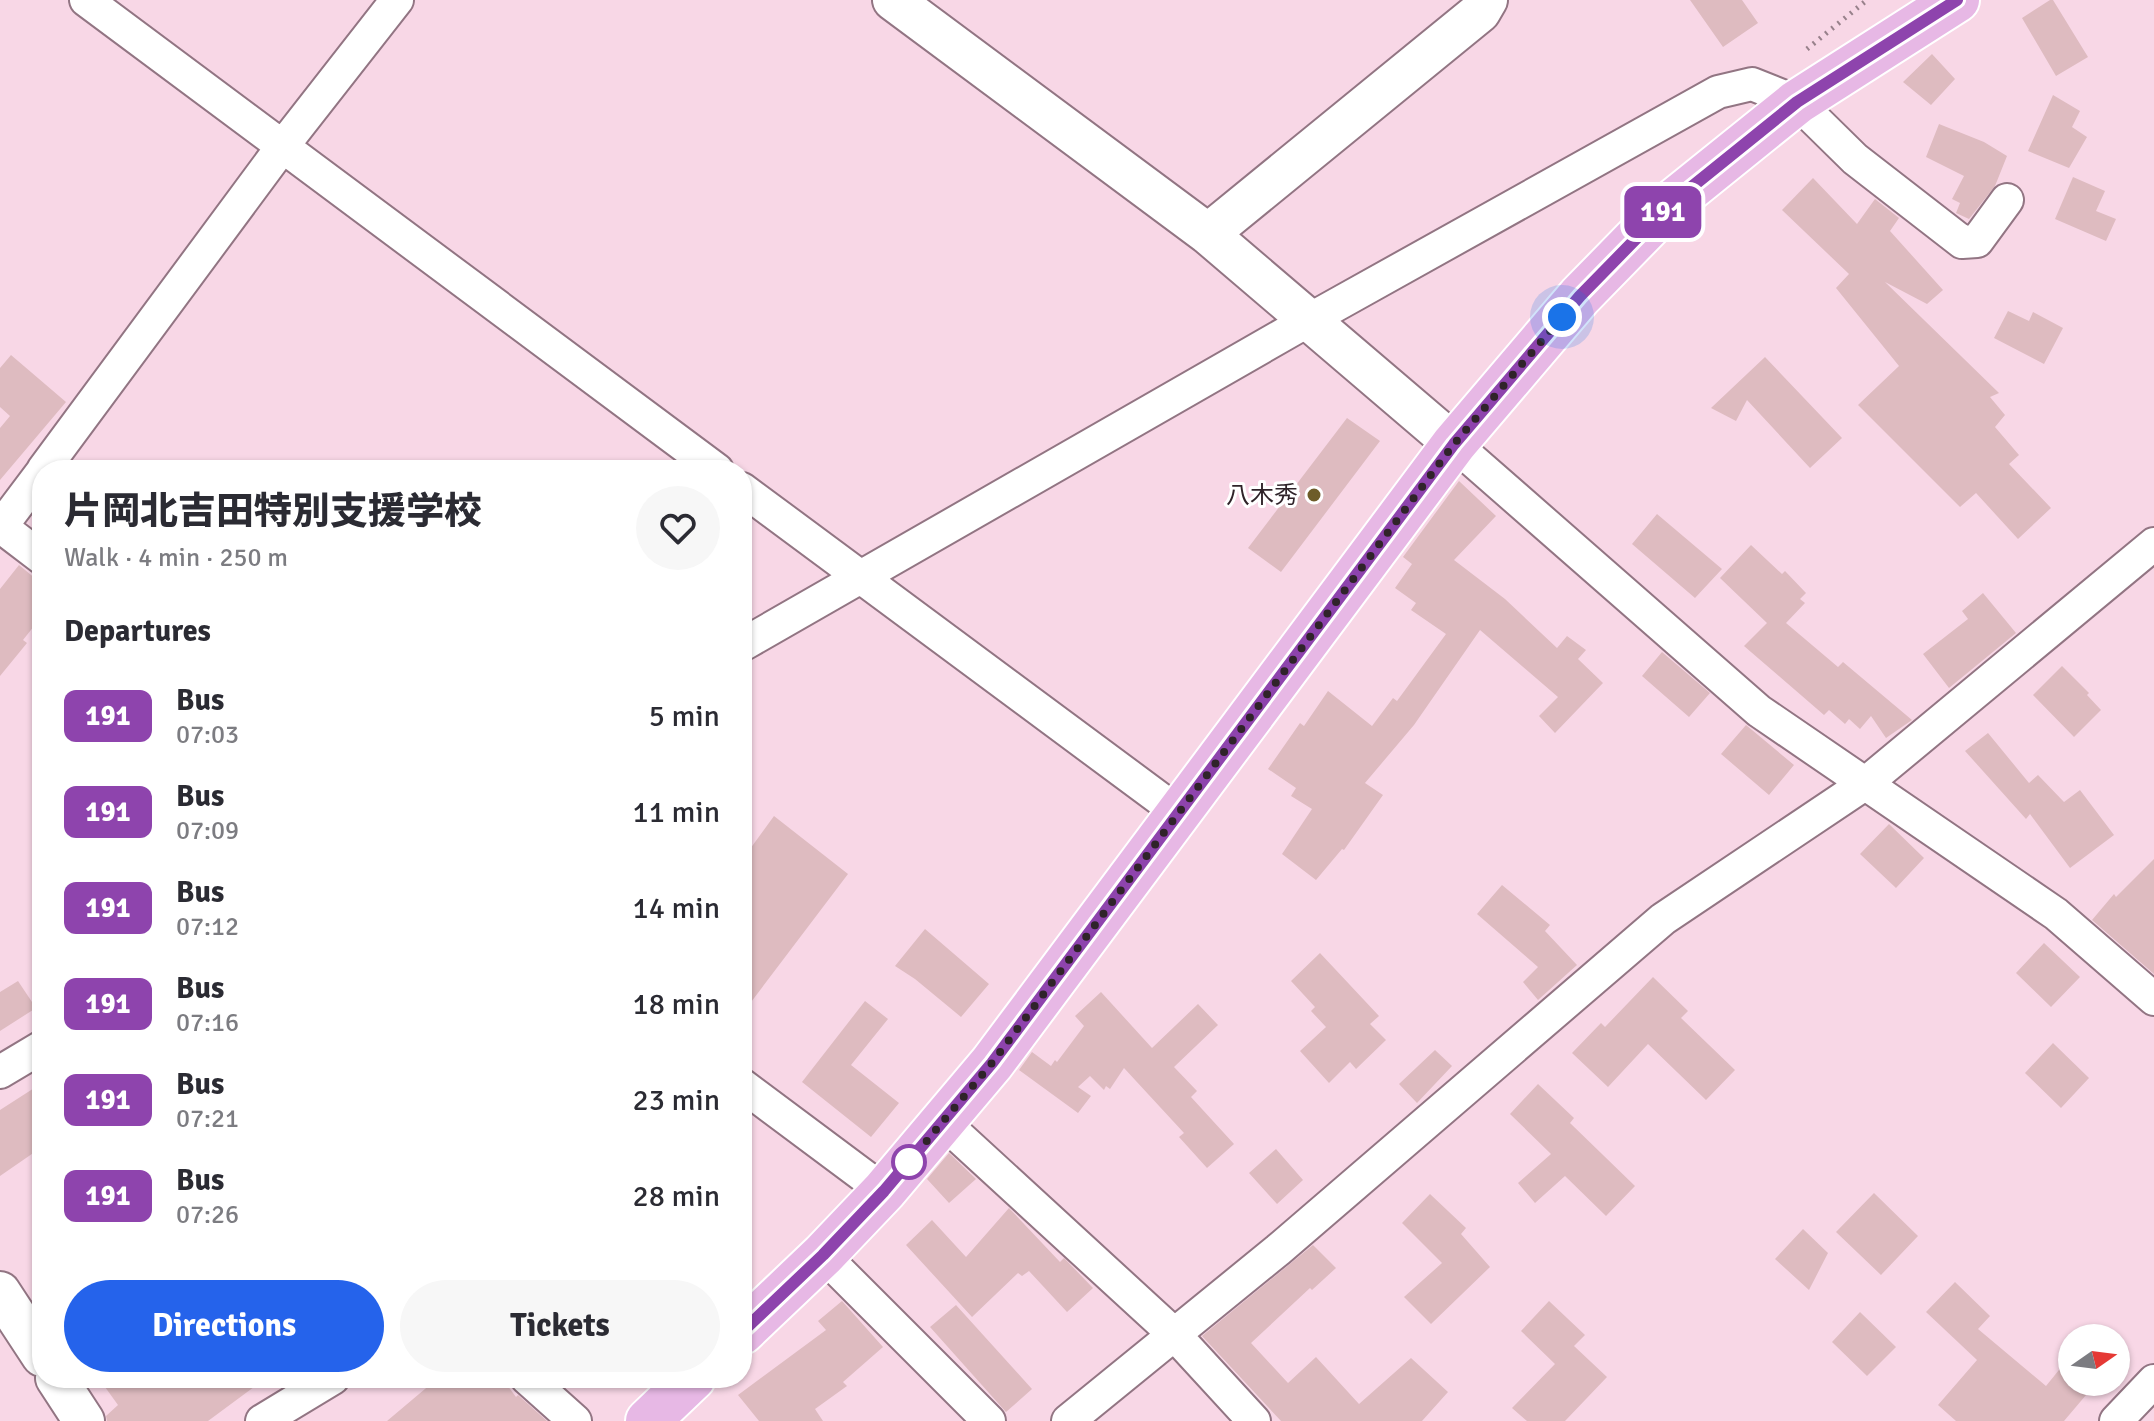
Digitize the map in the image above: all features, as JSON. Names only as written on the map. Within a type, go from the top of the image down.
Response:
[{"type":"main road","points":[[752,1322],[884,1191],[992,1063],[1454,444],[1580,296],[1668,206],[1797,102],[1957,0]]},
{"type":"main road","points":[[648,1421],[683,1388]]},
{"type":"street","points":[[86,0],[704,460]]},
{"type":"street","points":[[51,460],[282,147],[397,0]]},
{"type":"street","points":[[893,0],[1208,234],[1759,711],[2056,914],[2154,999]]},
{"type":"street","points":[[1208,234],[1480,12],[1487,0]]},
{"type":"street","points":[[752,639],[1309,320],[1718,92],[1752,84],[1797,102],[1855,159],[1962,242],[1977,241],[2007,200]]},
{"type":"street","points":[[32,485],[0,527],[32,551]]},
{"type":"street","points":[[752,496],[1179,813]]},
{"type":"street","points":[[1068,1421],[1278,1250],[1663,919],[1866,783],[2154,544]]},
{"type":"street","points":[[0,1072],[32,1053]]},
{"type":"street","points":[[752,1092],[884,1191]]},
{"type":"street","points":[[943,1122],[1174,1334],[1254,1421]]},
{"type":"street","points":[[823,1255],[989,1421]]},
{"type":"street","points":[[0,1292],[32,1341]]},
{"type":"street","points":[[2116,1421],[2154,1381]]},
{"type":"street","points":[[63,1388],[84,1421]]},
{"type":"street","points":[[262,1421],[316,1388]]},
{"type":"street","points":[[538,1388],[575,1421]]},
{"type":"building","points":[[1690,0],[1742,0],[1758,23],[1723,47]]},
{"type":"building","points":[[2053,0],[2088,57],[2056,76],[2022,18]]},
{"type":"building","points":[[1932,54],[1955,79],[1931,105],[1903,82]]},
{"type":"building","points":[[2053,95],[2080,111],[2072,127],[2087,137],[2069,168],[2028,151]]},
{"type":"building","points":[[1939,124],[1984,142],[2007,156],[1995,186],[1969,219],[1956,213],[1960,203],[1952,199],[1964,176],[1926,157]]},
{"type":"building","points":[[2073,177],[2105,191],[2096,211],[2116,219],[2106,241],[2055,219]]},
{"type":"building","points":[[1813,178],[1857,224],[1875,199],[1899,218],[1890,231],[1943,290],[1927,304],[1885,282],[1999,393],[1990,397],[2005,415],[1995,427],[2019,455],[2009,464],[2051,508],[2018,539],[1976,493],[1960,507],[1858,405],[1899,366],[1836,288],[1849,274],[1782,210]]},
{"type":"building","points":[[2008,311],[2029,321],[2033,312],[2063,328],[2044,364],[1994,338]]},
{"type":"building","points":[[11,355],[66,402],[0,480],[0,428],[10,416],[0,407],[0,368]]},
{"type":"building","points":[[1765,357],[1842,438],[1810,468],[1747,400],[1736,421],[1711,408]]},
{"type":"building","name":"八木秀","points":[[1347,418],[1380,441],[1281,572],[1248,548]]},
{"type":"building","points":[[1459,481],[1496,516],[1454,560],[1505,599],[1557,648],[1567,636],[1586,650],[1578,659],[1603,683],[1555,733],[1539,716],[1558,697],[1480,630],[1414,725],[1365,783],[1383,795],[1344,850],[1316,880],[1282,854],[1312,809],[1291,796],[1296,788],[1268,769],[1300,723],[1304,726],[1328,691],[1372,726],[1393,698],[1397,701],[1446,634],[1411,610],[1416,603],[1395,588],[1412,564],[1403,557]]},
{"type":"building","points":[[1657,514],[1722,569],[1695,598],[1632,544]]},
{"type":"building","points":[[1751,545],[1782,574],[1785,571],[1806,593],[1800,599],[1805,603],[1786,623],[1838,667],[1843,662],[1912,720],[1886,738],[1871,716],[1860,729],[1849,719],[1845,724],[1829,710],[1824,715],[1744,646],[1767,623],[1720,578]]},
{"type":"building","points":[[19,565],[32,576],[32,629],[23,640],[27,643],[0,676],[0,589]]},
{"type":"building","points":[[1983,593],[2016,633],[1949,688],[1923,654],[1968,619],[1962,611]]},
{"type":"building","points":[[1662,652],[1710,693],[1689,717],[1642,676]]},
{"type":"building","points":[[2062,666],[2101,710],[2074,737],[2033,695]]},
{"type":"building","points":[[1746,725],[1794,765],[1769,795],[1721,754]]},
{"type":"building","points":[[1988,733],[2029,783],[2038,775],[2064,802],[2080,790],[2114,835],[2070,868],[2030,814],[2026,819],[1965,751]]},
{"type":"building","points":[[774,816],[848,874],[752,1001],[752,846]]},
{"type":"building","points":[[1889,824],[1924,858],[1896,888],[1860,854]]},
{"type":"building","points":[[2154,859],[2154,974],[2092,920],[2114,894],[2116,897]]},
{"type":"building","points":[[1502,885],[1550,925],[1545,931],[1577,965],[1538,1000],[1523,982],[1538,967],[1477,914]]},
{"type":"building","points":[[925,929],[989,984],[961,1017],[895,966]]},
{"type":"building","points":[[2044,943],[2080,977],[2051,1007],[2016,973]]},
{"type":"building","points":[[1320,953],[1379,1016],[1370,1024],[1386,1040],[1356,1069],[1350,1062],[1329,1083],[1300,1051],[1326,1027],[1311,1011],[1315,1007],[1291,981]]},
{"type":"building","points":[[1653,977],[1688,1011],[1681,1018],[1735,1070],[1706,1100],[1648,1044],[1608,1087],[1572,1053],[1601,1023],[1605,1027]]},
{"type":"building","points":[[18,981],[32,1002],[32,1011],[0,1031],[0,992]]},
{"type":"building","points":[[1101,992],[1152,1048],[1198,1004],[1218,1025],[1174,1067],[1197,1091],[1191,1097],[1234,1144],[1207,1168],[1179,1137],[1184,1133],[1124,1068],[1110,1089],[1106,1086],[1104,1090],[1090,1076],[1078,1087],[1091,1096],[1078,1113],[1019,1070],[1032,1052],[1051,1066],[1055,1060],[1057,1062],[1084,1026],[1075,1016]]},
{"type":"building","points":[[865,1001],[888,1019],[851,1065],[899,1103],[871,1137],[802,1082]]},
{"type":"building","points":[[2053,1043],[2089,1078],[2061,1108],[2025,1073]]},
{"type":"building","points":[[1435,1050],[1452,1066],[1417,1103],[1399,1084]]},
{"type":"building","points":[[1538,1084],[1574,1118],[1570,1123],[1635,1186],[1606,1216],[1565,1176],[1535,1203],[1518,1183],[1551,1154],[1510,1114]]},
{"type":"building","points":[[32,1089],[32,1154],[0,1176],[0,1110]]},
{"type":"building","points":[[1276,1149],[1303,1180],[1277,1204],[1249,1173]]},
{"type":"building","points":[[949,1153],[976,1179],[949,1203],[927,1179]]},
{"type":"building","points":[[1874,1193],[1918,1236],[1881,1275],[1836,1232]]},
{"type":"building","points":[[1430,1194],[1466,1228],[1461,1234],[1490,1267],[1431,1324],[1404,1297],[1442,1263],[1402,1223]]},
{"type":"building","points":[[1009,1208],[1060,1262],[1064,1258],[1093,1288],[1067,1312],[1029,1271],[1022,1276],[1018,1273],[972,1317],[906,1245],[932,1220],[966,1257]]},
{"type":"building","points":[[1803,1229],[1828,1253],[1809,1290],[1775,1259]]},
{"type":"building","points":[[1313,1245],[1336,1268],[1251,1343],[1288,1383],[1316,1357],[1359,1404],[1411,1358],[1448,1392],[1422,1421],[1281,1421],[1202,1336]]},
{"type":"building","points":[[1955,1282],[1990,1316],[1978,1329],[2046,1386],[2058,1371],[2058,1396],[2085,1396],[2064,1421],[1956,1421],[1938,1405],[1977,1360],[1926,1312]]},
{"type":"building","points":[[842,1301],[883,1347],[843,1382],[847,1386],[815,1409],[823,1421],[759,1421],[738,1395],[752,1388],[752,1385],[826,1330],[818,1321]]},
{"type":"building","points":[[1549,1301],[1585,1335],[1574,1346],[1607,1377],[1565,1421],[1527,1421],[1512,1408],[1555,1364],[1521,1331]]},
{"type":"building","points":[[956,1305],[1032,1389],[1006,1412],[930,1327]]},
{"type":"building","points":[[1860,1312],[1896,1347],[1867,1376],[1832,1342]]},
{"type":"building","points":[[106,1388],[253,1388],[208,1421],[107,1421],[106,1416],[118,1405]]},
{"type":"building","points":[[426,1388],[509,1388],[547,1421],[387,1421]]},
{"type":"bus line","name":"191","points":[[752,1322],[884,1191],[992,1063],[1454,444],[1580,296],[1668,206],[1797,102],[1957,0]]},
{"type":"place","name":"八木秀","points":[[1314,495]]},
{"type":"route","points":[[909,1162],[904,1168],[992,1063],[1454,444],[1562,317]]}]
